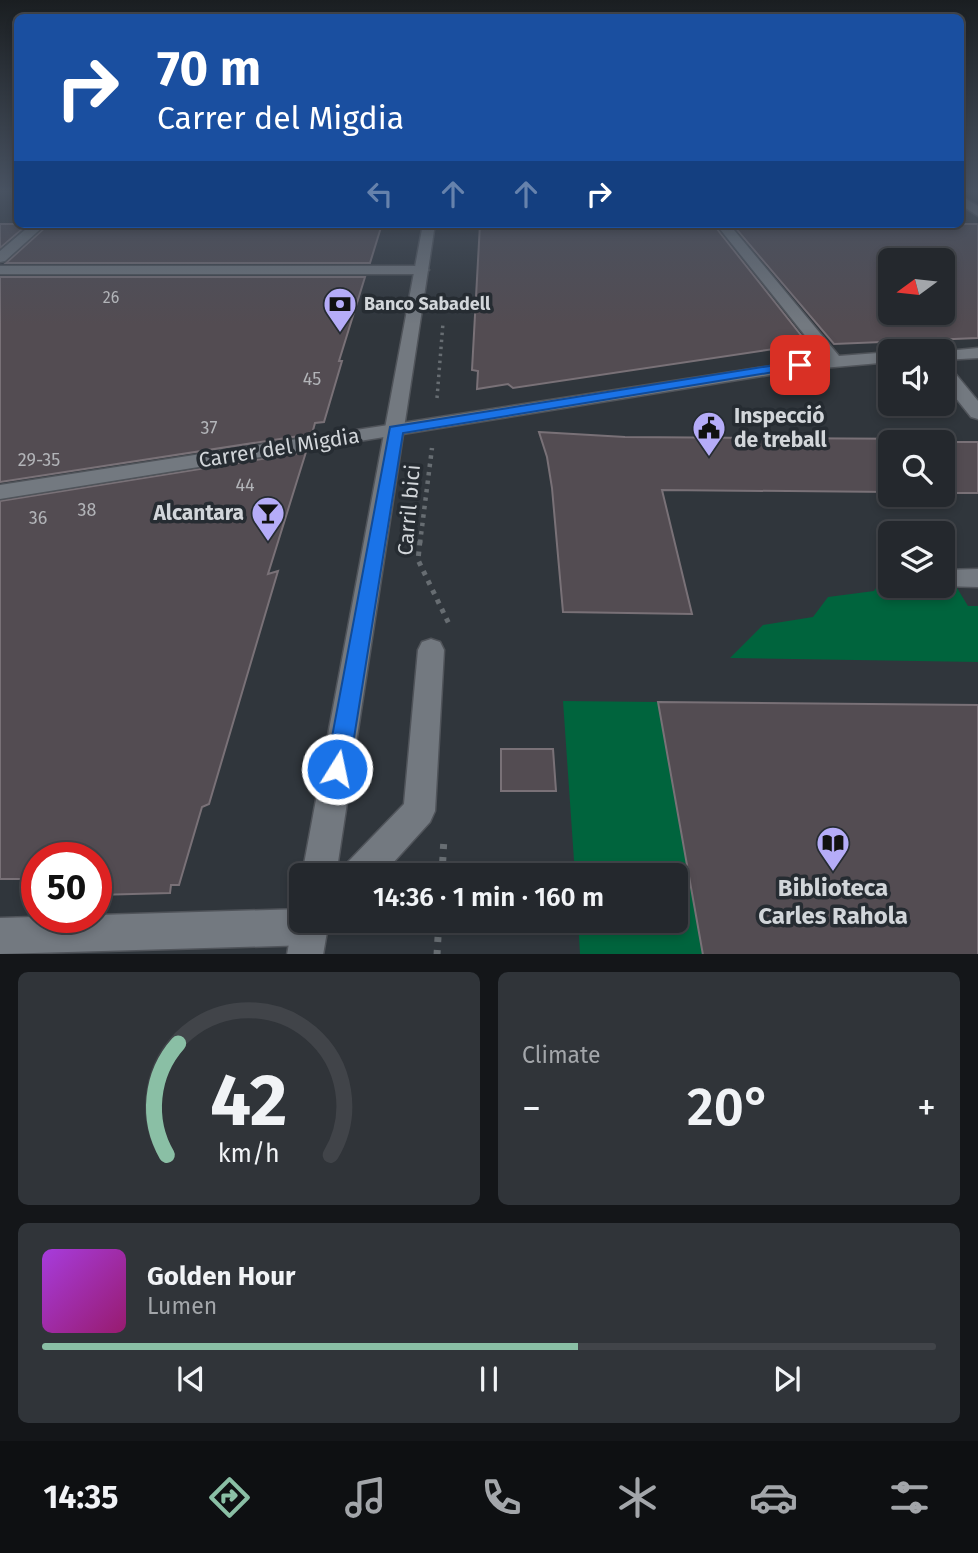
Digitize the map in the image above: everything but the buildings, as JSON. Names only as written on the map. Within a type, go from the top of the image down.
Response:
[{"type":"street","points":[[0,258],[28,235]]},
{"type":"street","points":[[321,863],[427,235]]},
{"type":"street","points":[[731,235],[835,362]]},
{"type":"street","points":[[0,270],[422,270]]},
{"type":"street","points":[[955,354],[978,353]]},
{"type":"street","name":"Carrer del Migdia","points":[[0,492],[800,365],[878,359]]},
{"type":"street","points":[[955,385],[978,413]]},
{"type":"street","points":[[955,578],[978,578]]},
{"type":"street","points":[[370,863],[419,811],[431,650]]},
{"type":"street","points":[[0,936],[289,931]]},
{"type":"street","points":[[286,954],[308,933]]},
{"type":"path","name":"Carril bici","points":[[444,320],[435,423],[418,560],[450,626]]},
{"type":"path","points":[[443,863],[444,835]]},
{"type":"path","points":[[437,954],[438,933]]},
{"type":"green space","points":[[878,585],[878,598],[955,598],[955,585],[968,606],[978,606],[978,662],[730,658],[763,625],[813,617],[828,597],[874,591]]},
{"type":"green space","points":[[563,701],[658,702],[687,863],[574,863]]},
{"type":"green space","points":[[688,870],[703,954],[580,954],[579,933],[688,933]]},
{"type":"place","name":"Banco Sabadell","points":[[340,334]]},
{"type":"place","name":"Inspecció de treball","points":[[709,458]]},
{"type":"place","name":"Alcantara","points":[[268,543]]},
{"type":"place","name":"Biblioteca Carles Rahola","points":[[833,873]]},
{"type":"route","points":[[337,769],[396,430],[800,365]]}]
